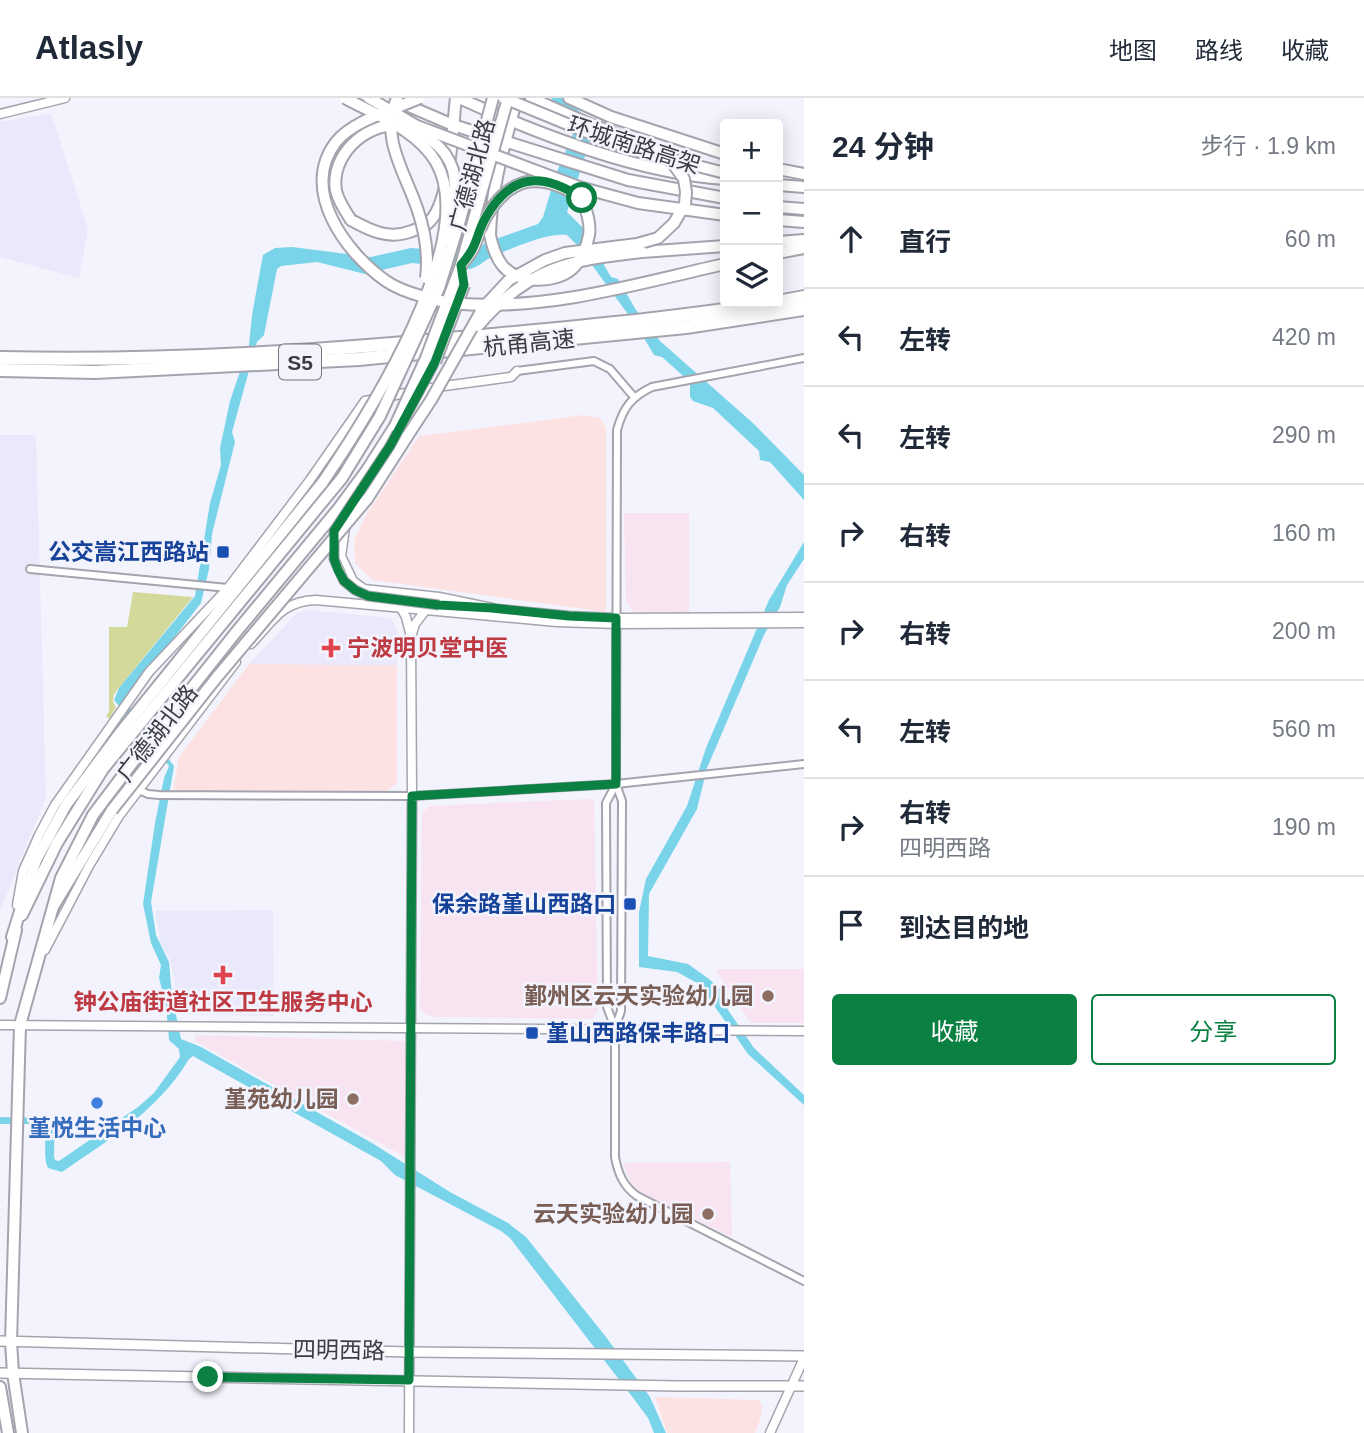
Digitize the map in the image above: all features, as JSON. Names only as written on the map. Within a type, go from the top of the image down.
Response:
[{"type":"highway","points":[[783,301],[804,297]]},
{"type":"highway","name":"杭甬高速","points":[[686,322],[749,308]]},
{"type":"highway","name":"杭甬高速","points":[[0,370],[95,372],[359,359],[804,309]]},
{"type":"highway","name":"杭甬高速","points":[[0,358],[94,361],[358,348],[598,331]]},
{"type":"main road","points":[[12,937],[36,860],[66,805],[120,733],[323,482],[384,386],[421,305],[441,249],[447,211],[443,177],[435,160],[414,137],[345,98]]},
{"type":"main road","name":"环城南路高架","points":[[369,98],[417,126],[579,187],[638,203],[720,214]]},
{"type":"main road","points":[[421,305],[428,261],[417,207],[394,152],[390,131],[397,98],[453,125],[628,180],[720,197]]},
{"type":"main road","points":[[420,98],[348,131],[336,141],[326,157],[323,171],[321,187],[331,216],[356,255],[388,283],[413,293],[461,304],[521,303],[597,294],[720,265]]},
{"type":"main road","points":[[439,288],[454,185],[453,170],[445,152],[417,130],[400,124],[368,131],[351,144],[341,160],[336,177],[337,191],[351,220],[380,234],[409,232],[428,224],[439,206],[448,172],[453,125],[457,98],[510,121],[589,149],[701,177],[720,179]]},
{"type":"main road","name":"广德湖北路","points":[[0,998],[12,937],[57,843],[103,769],[342,478],[380,416],[439,288],[493,98]]},
{"type":"main road","name":"环城南路高架","points":[[506,98],[611,142],[720,172]]},
{"type":"main road","name":"广德湖北路","points":[[22,1433],[13,1373],[5,1342],[20,1025],[61,878],[93,815],[132,762],[339,508],[396,426],[426,358],[461,265],[506,98]]},
{"type":"main road","points":[[435,362],[464,285],[461,265],[474,251],[485,219],[498,200],[527,181],[547,180],[564,186],[582,198],[590,234],[582,256],[573,268],[564,274],[542,280],[524,278],[510,272],[498,257],[490,235],[490,215],[504,140],[517,98]]},
{"type":"main road","points":[[53,907],[112,810],[217,677],[368,499],[431,400],[483,308],[509,280],[545,260],[565,253],[658,238],[674,223],[685,204],[684,179],[666,154],[578,120],[531,98]]},
{"type":"main road","points":[[569,98],[611,117],[720,152]]},
{"type":"main road","points":[[783,170],[804,174]]},
{"type":"main road","points":[[783,184],[804,186]]},
{"type":"main road","points":[[783,207],[804,209]]},
{"type":"main road","points":[[783,220],[804,222]]},
{"type":"main road","points":[[783,242],[804,240]]},
{"type":"main road","points":[[448,368],[490,312],[516,290],[565,264],[588,258],[720,246]]},
{"type":"main road","points":[[783,252],[804,248]]},
{"type":"main road","name":"四明西路","points":[[5,1342],[409,1352],[804,1357]]},
{"type":"main road","name":"四明西路","points":[[0,1373],[804,1386]]},
{"type":"main road","points":[[0,1387],[8,1433]]},
{"type":"street","points":[[0,114],[65,98]]},
{"type":"street","points":[[804,358],[652,387],[634,397],[622,412],[617,430],[616,784],[622,802],[621,1011],[615,1028],[615,1157],[618,1171],[627,1189],[804,1281]]},
{"type":"street","points":[[12,937],[23,871],[38,835],[55,805],[149,672],[228,588],[310,480],[365,401],[431,388],[511,377],[517,371],[594,360],[610,369],[634,397]]},
{"type":"street","points":[[435,362],[390,446],[334,531],[334,559],[344,581],[362,593],[439,605],[617,621],[804,623]]},
{"type":"street","points":[[431,388],[345,526],[341,556],[353,581],[364,589],[439,597],[492,608]]},
{"type":"street","points":[[30,569],[228,588]]},
{"type":"street","points":[[38,963],[89,866],[119,816],[246,649],[288,605],[302,600],[316,600],[557,622],[804,617]]},
{"type":"street","points":[[401,608],[411,637],[409,1433]]},
{"type":"street","points":[[411,637],[415,624],[425,611]]},
{"type":"street","points":[[139,790],[159,795],[412,796],[616,784],[804,764]]},
{"type":"street","points":[[615,1028],[607,1007],[606,803],[616,784]]},
{"type":"street","points":[[0,1025],[804,1031]]},
{"type":"street","points":[[770,1433],[804,1357]]},
{"type":"shaded area","points":[[51,113],[88,229],[79,278],[0,257],[0,122]]},
{"type":"shaded area","points":[[584,415],[600,418],[606,428],[606,612],[372,580],[355,563],[354,540],[366,515],[419,436]]},
{"type":"shaded area","points":[[0,435],[36,435],[46,797],[0,911]]},
{"type":"shaded area","points":[[624,513],[689,513],[689,615],[649,615],[633,611],[626,601]]},
{"type":"shaded area","name":"宁波明贝堂中医","points":[[305,610],[390,618],[397,632],[397,665],[249,664],[297,613]]},
{"type":"shaded area","points":[[249,664],[397,665],[397,783],[382,792],[173,792],[179,757]]},
{"type":"shaded area","points":[[589,799],[594,801],[598,1011],[592,1019],[435,1017],[425,1014],[420,1008],[422,813],[429,806]]},
{"type":"shaded area","name":"钟公庙街道社区卫生服务中心","points":[[273,910],[274,1016],[182,1014],[171,962],[161,943],[155,911]]},
{"type":"shaded area","name":"鄞州区云天实验幼儿园","points":[[715,969],[804,969],[804,1023],[751,1023]]},
{"type":"shaded area","name":"堇苑幼儿园","points":[[195,1035],[406,1041],[405,1157],[195,1041]]},
{"type":"shaded area","name":"云天实验幼儿园","points":[[730,1162],[732,1237],[639,1192],[631,1183],[623,1163]]},
{"type":"shaded area","points":[[655,1397],[759,1400],[762,1405],[761,1417],[755,1433],[667,1433]]},
{"type":"green space","points":[[133,592],[193,597],[114,694],[113,702],[116,707],[110,718],[106,717],[109,711],[109,627],[127,627]]},
{"type":"water","points":[[551,98],[566,98],[589,121],[593,132],[567,212],[593,238],[593,246],[611,277],[618,279],[636,310],[660,341],[754,424],[804,475],[804,500],[770,462],[760,460],[759,451],[713,408],[693,401],[690,397],[690,382],[662,357],[654,355],[638,328],[592,265],[587,262],[579,247],[567,235],[528,242],[470,269],[412,263],[365,274],[317,262],[281,266],[277,269],[264,335],[257,342],[232,432],[235,442],[212,534],[209,569],[201,603],[125,701],[174,766],[151,902],[156,935],[169,962],[172,996],[181,1039],[201,1047],[372,1143],[450,1192],[508,1223],[526,1237],[650,1397],[666,1433],[654,1433],[648,1418],[634,1399],[510,1238],[395,1175],[381,1161],[193,1056],[148,1109],[62,1172],[48,1168],[44,1133],[38,1124],[0,1124],[0,1117],[46,1118],[53,1131],[55,1160],[59,1161],[138,1107],[154,1093],[180,1057],[179,1049],[169,1040],[166,1005],[159,978],[161,965],[151,943],[143,904],[155,823],[169,766],[114,700],[119,688],[195,596],[210,503],[221,465],[220,448],[230,401],[249,345],[263,255],[275,248],[292,247],[371,257],[411,248],[474,253],[485,243],[538,224],[543,217],[556,174],[573,134],[573,129]]},
{"type":"water","points":[[804,542],[804,559],[787,585],[780,607],[764,635],[707,768],[697,809],[649,894],[648,956],[688,964],[720,989],[728,1010],[754,1048],[804,1095],[804,1105],[748,1054],[699,984],[677,972],[639,967],[639,912],[646,879],[687,806],[706,748],[769,600]]},
{"type":"place","name":"公交嵩江西路站","points":[[223,552]]},
{"type":"place","name":"宁波明贝堂中医","points":[[331,648]]},
{"type":"place","name":"保余路堇山西路口","points":[[630,904]]},
{"type":"place","name":"钟公庙街道社区卫生服务中心","points":[[223,975]]},
{"type":"place","name":"鄞州区云天实验幼儿园","points":[[768,996]]},
{"type":"place","name":"堇山西路保丰路口","points":[[532,1033]]},
{"type":"place","name":"堇苑幼儿园","points":[[353,1099]]},
{"type":"place","name":"堇悦生活中心","points":[[97,1103]]},
{"type":"place","name":"云天实验幼儿园","points":[[708,1214]]},
{"type":"route","points":[[208,1377],[409,1380],[412,796],[616,784],[616,618],[439,605],[368,596],[344,581],[334,559],[334,531],[390,446],[420,393],[435,362],[464,285],[461,265],[474,251],[485,219],[498,200],[527,181],[547,180],[564,186],[582,198]]}]
